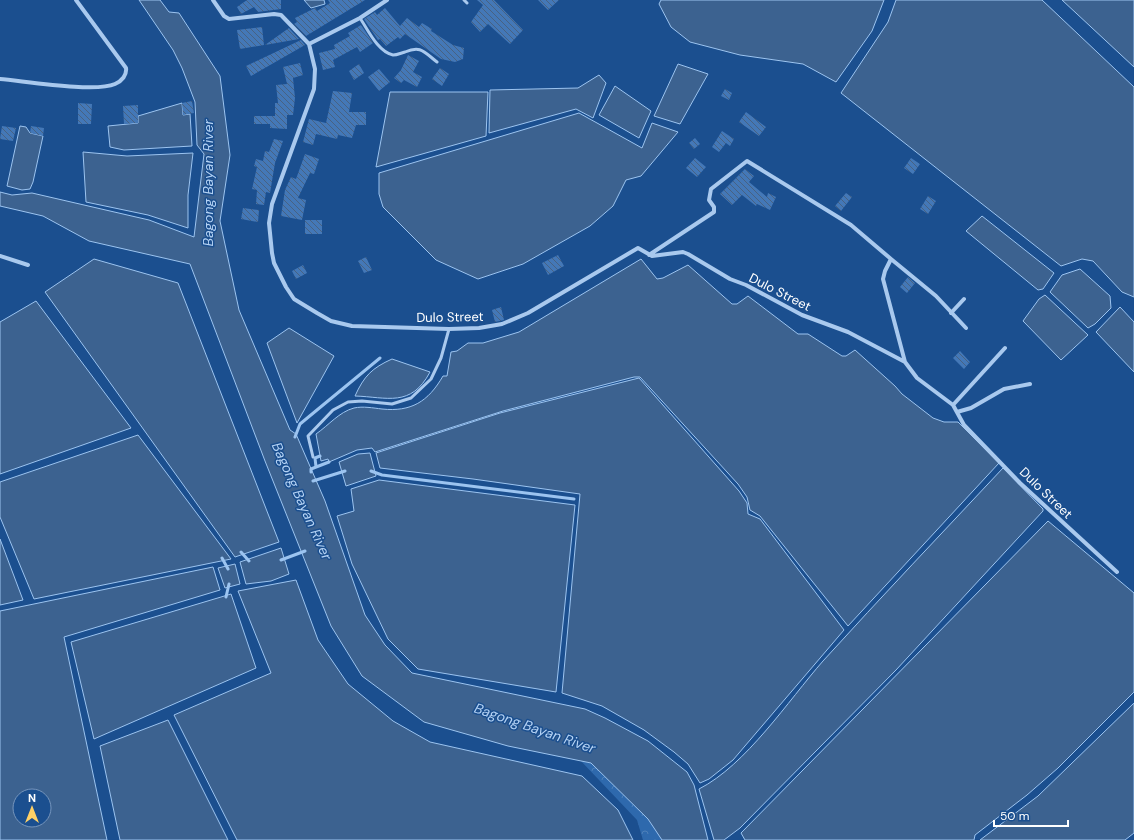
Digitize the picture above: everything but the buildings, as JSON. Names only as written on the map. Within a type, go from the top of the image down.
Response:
[{"type":"street","points":[[0,79],[80,87],[100,87],[115,85],[123,79],[126,73],[126,68],[76,0]]},
{"type":"street","points":[[213,0],[224,16],[229,19],[274,14],[281,15],[309,44],[360,18],[386,0]]},
{"type":"street","name":"Dulo Street","points":[[309,44],[314,69],[314,89],[272,204],[269,223],[272,253],[280,275],[294,299],[331,321],[352,326],[449,329],[479,328],[502,324],[528,313],[638,248],[649,255],[682,252],[688,254],[730,278],[746,284],[802,315],[848,332],[906,362]]},
{"type":"street","points":[[649,255],[714,212],[714,207],[709,200],[708,194],[711,189],[747,161],[851,225],[936,296],[966,328]]},
{"type":"street","points":[[0,256],[28,265]]},
{"type":"street","points":[[891,258],[885,270],[883,279],[906,362],[917,378],[953,405],[1005,348]]},
{"type":"street","points":[[951,312],[964,299]]},
{"type":"street","points":[[957,412],[971,408],[1004,389],[1030,384]]},
{"type":"street","name":"Dulo Street","points":[[953,405],[964,425],[1020,483],[1117,572]]},
{"type":"lane","points":[[360,18],[384,50],[392,55],[398,55],[416,48],[421,49],[437,62]]},
{"type":"lane","points":[[313,457],[308,436],[333,410],[353,401],[383,404],[399,402],[411,398],[428,384],[441,358],[449,329]]},
{"type":"green space","points":[[581,761],[591,763],[648,819],[662,840],[643,840],[637,820]]},
{"type":"water","name":"Bagong Bayan River","points":[[139,0],[160,0],[169,12],[179,13],[220,76],[230,155],[220,221],[239,310],[290,430],[296,434],[325,501],[365,615],[385,645],[412,673],[585,709],[648,741],[687,772],[694,785],[708,840],[662,840],[648,819],[591,763],[508,746],[424,722],[362,676],[331,626],[265,461],[190,264],[89,241],[43,216],[0,206],[0,192],[12,195],[32,193],[149,220],[194,237],[204,154],[197,145],[195,102],[182,68],[173,50]]},
{"type":"water","points":[[304,0],[324,0],[325,4],[311,8]]},
{"type":"water","points":[[661,0],[884,0],[872,31],[836,82],[803,64],[740,55],[690,42],[671,27],[659,4]]},
{"type":"water","points":[[896,0],[1042,0],[1134,87],[1134,297],[1122,292],[1093,261],[1082,259],[1061,266],[841,93],[888,22]]},
{"type":"water","points":[[1062,0],[1134,0],[1134,67]]},
{"type":"water","points":[[678,64],[708,74],[680,124],[654,116]]},
{"type":"water","points":[[599,75],[606,83],[593,118],[576,109],[489,133],[490,90],[578,88]]},
{"type":"water","points":[[615,86],[651,111],[639,138],[599,115]]},
{"type":"water","points":[[390,92],[488,92],[486,136],[376,167]]},
{"type":"water","points":[[182,103],[183,115],[190,114],[192,146],[124,150],[110,147],[108,126],[138,123],[138,116]]},
{"type":"water","points":[[579,113],[642,148],[652,123],[678,132],[641,176],[626,180],[613,206],[590,226],[523,264],[478,279],[436,260],[383,207],[379,194],[379,173]]},
{"type":"water","points":[[20,126],[26,127],[30,133],[43,136],[33,182],[30,189],[22,190],[7,186]]},
{"type":"water","points":[[83,152],[127,156],[193,153],[188,195],[188,228],[148,215],[86,202]]},
{"type":"water","points":[[982,216],[1054,273],[1043,289],[1038,290],[966,231]]},
{"type":"water","points":[[94,259],[178,283],[279,542],[235,557],[45,292]]},
{"type":"water","points":[[641,259],[657,279],[663,278],[688,265],[732,304],[737,304],[748,296],[798,334],[808,334],[842,356],[846,356],[855,350],[902,394],[933,418],[944,422],[958,422],[999,463],[848,626],[760,516],[750,510],[747,497],[738,484],[640,377],[634,377],[503,411],[375,452],[372,448],[357,450],[329,462],[328,459],[321,461],[316,434],[344,412],[361,407],[392,410],[402,409],[418,403],[431,393],[443,376],[447,376],[451,352],[457,351],[468,343],[483,343],[519,332]]},
{"type":"water","points":[[1080,269],[1110,296],[1111,308],[1095,324],[1088,328],[1050,292],[1062,275]]},
{"type":"water","points":[[1045,295],[1088,335],[1061,360],[1023,321],[1039,299]]},
{"type":"water","points":[[36,301],[131,428],[0,474],[0,322]]},
{"type":"water","points":[[1120,307],[1134,322],[1134,372],[1096,332]]},
{"type":"water","points":[[289,328],[334,356],[297,423],[267,343]]},
{"type":"water","points":[[392,359],[430,372],[423,383],[415,391],[406,396],[388,398],[355,396],[369,373]]},
{"type":"water","points":[[639,378],[739,491],[747,503],[748,514],[760,519],[844,630],[733,760],[709,779],[700,783],[688,764],[644,730],[602,706],[562,693],[580,494],[380,468],[376,453],[500,413]]},
{"type":"water","points":[[138,435],[231,559],[34,599],[0,517],[0,482]]},
{"type":"water","points":[[370,453],[376,476],[346,486],[339,462],[358,454]]},
{"type":"water","points":[[1003,468],[1043,509],[1043,511],[896,670],[740,828],[724,840],[714,840],[699,789],[716,778],[750,748],[766,731],[823,661]]},
{"type":"water","points":[[379,480],[575,505],[556,692],[418,669],[388,639],[352,564],[337,516],[354,511],[351,489]]},
{"type":"water","points":[[1048,521],[1134,593],[1134,692],[1058,768],[1027,795],[975,835],[974,840],[745,840],[741,833]]},
{"type":"water","points":[[0,539],[23,600],[0,605]]},
{"type":"water","points":[[281,548],[289,574],[271,581],[246,584],[240,562]]},
{"type":"water","points":[[235,564],[240,584],[225,588],[218,568]]},
{"type":"water","points":[[213,567],[220,590],[64,637],[107,840],[0,840],[0,611]]},
{"type":"water","points":[[296,580],[318,640],[348,684],[393,721],[430,742],[582,776],[618,810],[633,840],[237,840],[174,715],[271,673],[238,591]]},
{"type":"water","points":[[231,594],[256,668],[94,739],[71,642]]},
{"type":"water","points":[[1134,703],[1134,833],[1125,840],[980,840],[1038,796]]},
{"type":"water","points":[[168,720],[228,840],[120,840],[100,746]]},
{"type":"waterway","points":[[295,437],[300,424],[380,358]]},
{"type":"waterway","points":[[316,467],[315,458],[320,456]]},
{"type":"waterway","points":[[311,472],[311,469],[329,462]]},
{"type":"waterway","points":[[313,481],[345,471]]},
{"type":"waterway","points":[[371,471],[382,475],[574,499]]},
{"type":"waterway","points":[[281,560],[305,551]]},
{"type":"waterway","points":[[241,552],[249,561]]},
{"type":"waterway","points":[[222,558],[228,569]]},
{"type":"waterway","points":[[226,597],[229,584]]}]
